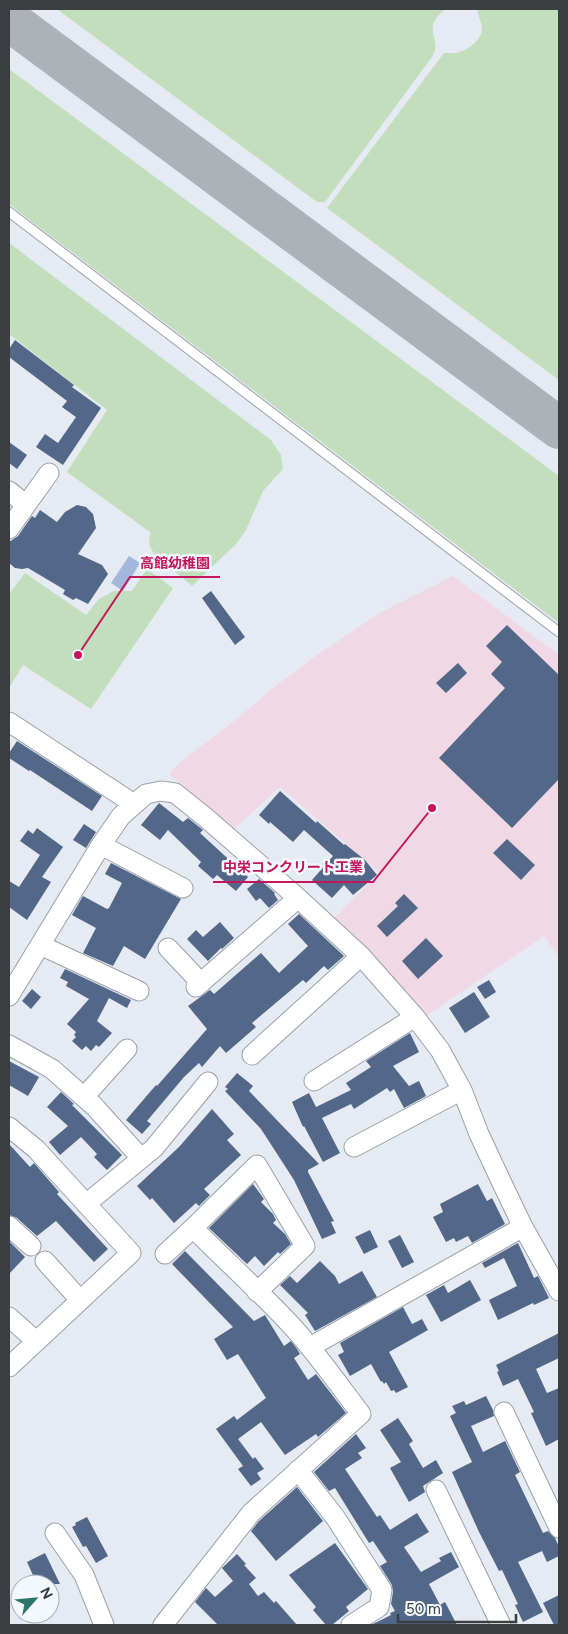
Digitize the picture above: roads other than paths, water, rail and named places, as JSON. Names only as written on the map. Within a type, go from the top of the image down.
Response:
[{"type":"street","points":[[9,529],[25,504],[49,473]]},
{"type":"street","points":[[9,491],[25,504]]},
{"type":"street","points":[[9,722],[134,804]]},
{"type":"street","points":[[9,996],[101,845],[121,816],[146,794],[161,791],[175,793],[298,898],[361,956],[415,1017],[440,1050],[462,1090],[479,1134],[523,1227],[559,1291]]},
{"type":"street","points":[[101,845],[183,888]]},
{"type":"street","points":[[168,948],[198,985],[298,898]]},
{"type":"street","points":[[40,945],[138,991]]},
{"type":"street","points":[[252,1055],[361,956]]},
{"type":"street","points":[[314,1081],[415,1017]]},
{"type":"street","points":[[9,1045],[52,1069],[84,1098],[141,1158]]},
{"type":"street","points":[[84,1098],[127,1049]]},
{"type":"street","points":[[86,1204],[154,1148],[208,1082]]},
{"type":"street","points":[[354,1147],[462,1090]]},
{"type":"street","points":[[9,1127],[36,1149],[131,1253],[9,1367]]},
{"type":"street","points":[[165,1254],[258,1165],[305,1246],[257,1292]]},
{"type":"street","points":[[9,1226],[31,1246]]},
{"type":"street","points":[[310,1347],[523,1227]]},
{"type":"street","points":[[163,1625],[251,1513],[361,1414],[291,1325],[193,1228]]},
{"type":"street","points":[[45,1261],[80,1300]]},
{"type":"street","points":[[9,1317],[36,1341]]},
{"type":"street","points":[[504,1412],[559,1528]]},
{"type":"street","points":[[298,1470],[335,1517],[382,1590],[379,1607],[351,1625]]},
{"type":"street","points":[[436,1490],[501,1625]]},
{"type":"street","points":[[56,1533],[84,1575],[104,1625]]},
{"type":"lane","points":[[9,212],[559,632]]},
{"type":"water","points":[[129,556],[140,563],[123,591],[111,583]]},
{"type":"place","name":"高館幼稚園","points":[[78,655]]},
{"type":"place","name":"中栄コンクリート工業","points":[[432,808]]}]
